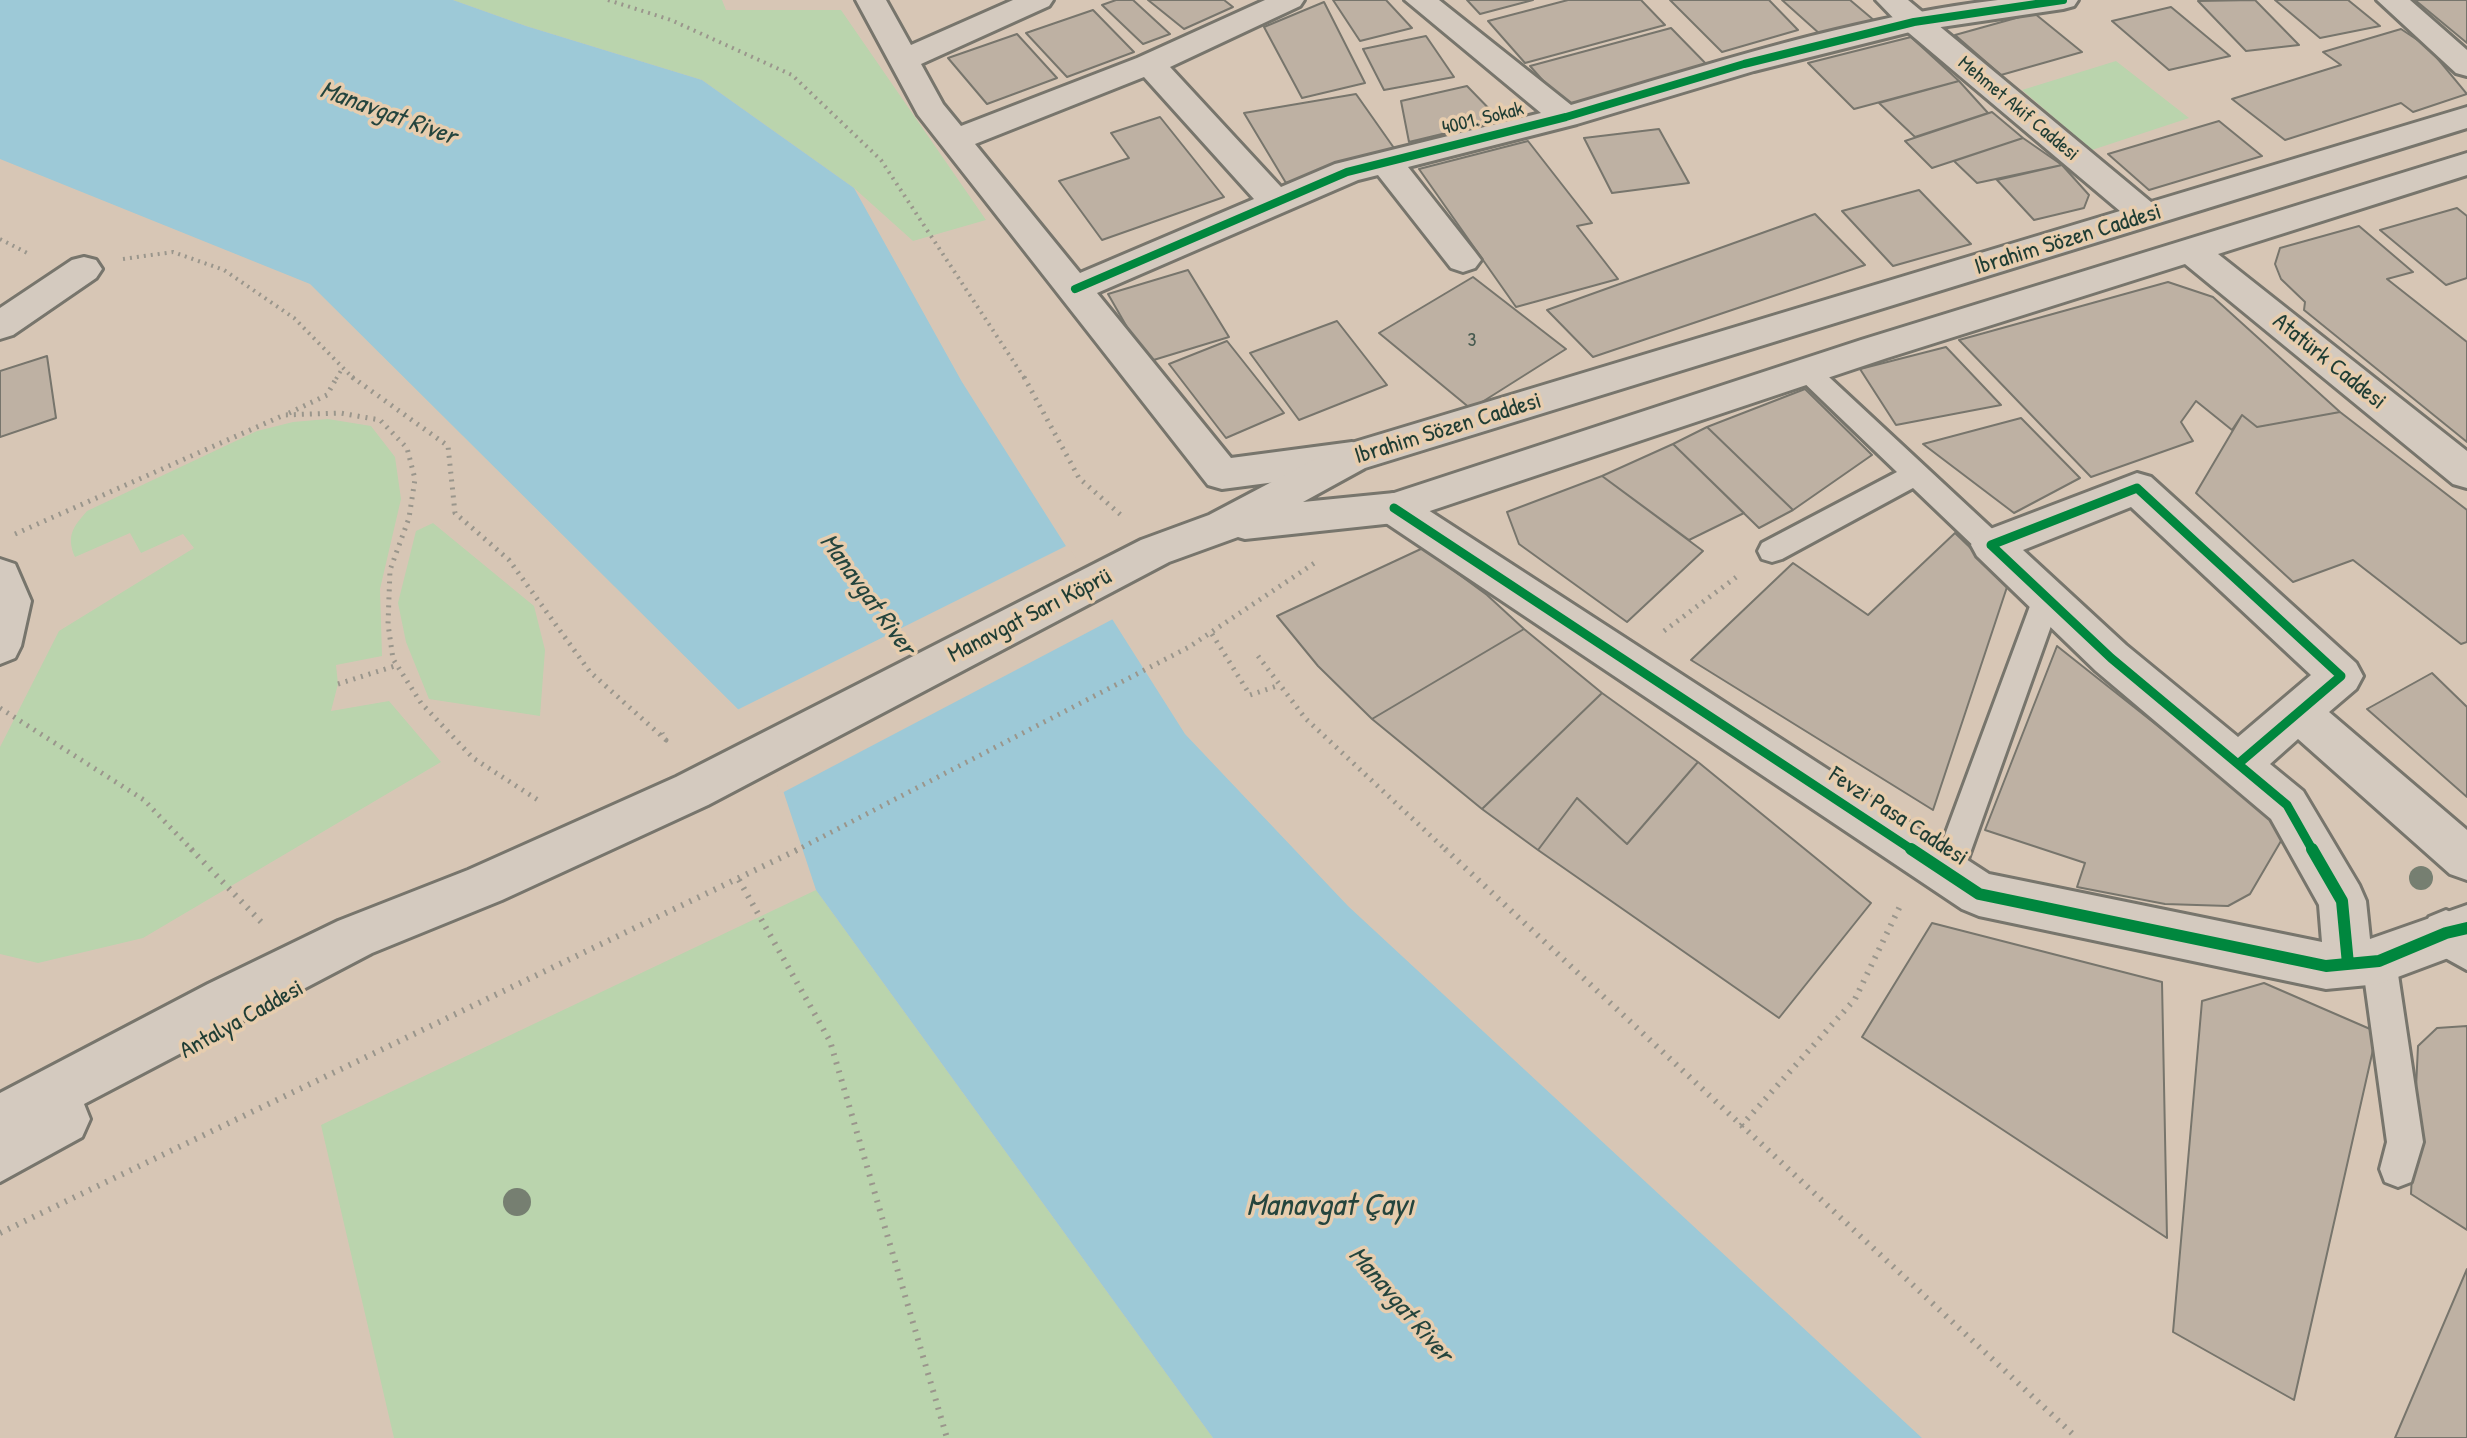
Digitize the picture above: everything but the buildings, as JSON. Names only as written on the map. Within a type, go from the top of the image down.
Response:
[{"type":"street","points":[[871,0],[929,108],[1222,474],[1352,457]]},
{"type":"street","points":[[903,60],[1038,0]]},
{"type":"street","points":[[955,140],[1148,65],[1289,0]]},
{"type":"street","points":[[1420,0],[1566,117]]},
{"type":"street","name":"4001. Sokak","points":[[1075,289],[1347,172],[1566,117],[1744,64],[1902,11],[2063,0]]},
{"type":"street","points":[[2392,0],[2467,66]]},
{"type":"street","name":"Mehmet Akif Caddesi","points":[[1902,11],[2147,216]]},
{"type":"street","points":[[1148,65],[1166,79],[1276,203]]},
{"type":"street","name":"Ibrahim Sözen Caddesi","points":[[1223,526],[1352,457],[2467,117]]},
{"type":"street","points":[[1386,162],[1463,260]]},
{"type":"street","name":"Ibrahim Sözen Caddesi","points":[[1223,526],[1394,508],[1807,371],[2467,164]]},
{"type":"street","name":"Atatürk Caddesi","points":[[2191,251],[2467,473]]},
{"type":"street","points":[[0,326],[84,269]]},
{"type":"street","points":[[2238,764],[2341,676],[2137,488],[1991,545],[2111,658],[2287,805],[2342,901],[2363,963]]},
{"type":"street","name":"Fevzi Pasa Caddesi","points":[[1394,508],[1979,894],[2326,966],[2363,963],[2460,936]]},
{"type":"street","name":"Manavgat Sarı Köprü","points":[[692,791],[1155,551],[1223,526]]},
{"type":"street","points":[[0,576],[10,601],[0,646]]},
{"type":"street","points":[[2298,712],[2467,859]]},
{"type":"street","name":"Antalya Caddesi","points":[[0,1121],[226,1001],[355,937],[485,885],[692,791]]},
{"type":"street","name":"Antalya Caddesi","points":[[0,1156],[485,885]]},
{"type":"lane","points":[[1807,371],[1991,545]]},
{"type":"lane","points":[[1772,551],[1916,474]]},
{"type":"lane","points":[[1935,865],[2047,598]]},
{"type":"lane","points":[[2363,963],[2405,1142],[2398,1169]]},
{"type":"path","points":[[608,0],[671,20],[792,75],[881,160],[1015,360],[1079,478],[1126,520]]},
{"type":"path","points":[[84,269],[119,259],[173,252],[224,270],[294,318],[356,381],[448,446],[455,513],[509,560],[590,672],[666,740],[662,733]]},
{"type":"path","points":[[13,534],[327,395],[343,367]]},
{"type":"path","points":[[284,415],[340,413],[380,420],[407,448],[415,479],[409,518],[390,570],[388,624],[393,659],[421,703],[473,758],[538,800]]},
{"type":"path","points":[[1625,660],[1772,551]]},
{"type":"path","points":[[0,1233],[739,880],[1189,647],[1329,553]]},
{"type":"path","points":[[1212,634],[1250,695],[1280,685]]},
{"type":"path","points":[[1258,656],[1305,718],[2077,1438]]},
{"type":"path","points":[[338,684],[398,665]]},
{"type":"path","points":[[0,708],[144,800],[269,929]]},
{"type":"path","points":[[1741,1126],[1855,999],[1935,865]]},
{"type":"path","points":[[739,880],[830,1041],[947,1438]]},
{"type":"green space","points":[[453,0],[722,0],[726,10],[841,10],[986,220],[913,241],[854,188],[702,80],[526,26]]},
{"type":"green space","points":[[2116,61],[2189,118],[2092,150],[2022,90]]},
{"type":"green space","points":[[328,419],[371,426],[395,457],[401,499],[380,589],[382,656],[336,665],[338,684],[331,711],[389,701],[441,762],[143,938],[38,963],[0,954],[0,747],[59,631],[194,548],[183,534],[141,553],[130,533],[75,557],[71,537],[75,527],[87,511],[257,431],[293,422]]},
{"type":"green space","points":[[433,523],[534,606],[545,650],[540,716],[429,699],[406,642],[398,603],[416,531]]},
{"type":"green space","points":[[816,890],[1213,1438],[394,1438],[321,1125]]},
{"type":"water","name":"Manavgat Çayı","points":[[0,0],[453,0],[526,26],[702,80],[854,188],[962,382],[1185,734],[1348,906],[1922,1438],[1213,1438],[816,890],[765,736],[310,284],[0,159]]},
{"type":"pier","points":[[1068,545],[1115,618],[780,794],[762,738],[735,711]]},
{"type":"cycle path","points":[[1075,289],[1347,172],[1566,117],[1744,64],[1914,22],[2063,0]]},
{"type":"cycle path","points":[[2238,764],[2341,676],[2137,488],[1991,545],[2111,658],[2287,805],[2342,901],[2348,964]]},
{"type":"cycle path","points":[[1394,508],[1979,894],[2326,966],[2379,961],[2446,933],[2467,928]]},
{"type":"water label","name":"Manavgat River","points":[[388,114]]},
{"type":"water label","name":"Manavgat River","points":[[867,595]]},
{"type":"water label","name":"Manavgat River","points":[[1400,1305]]}]
